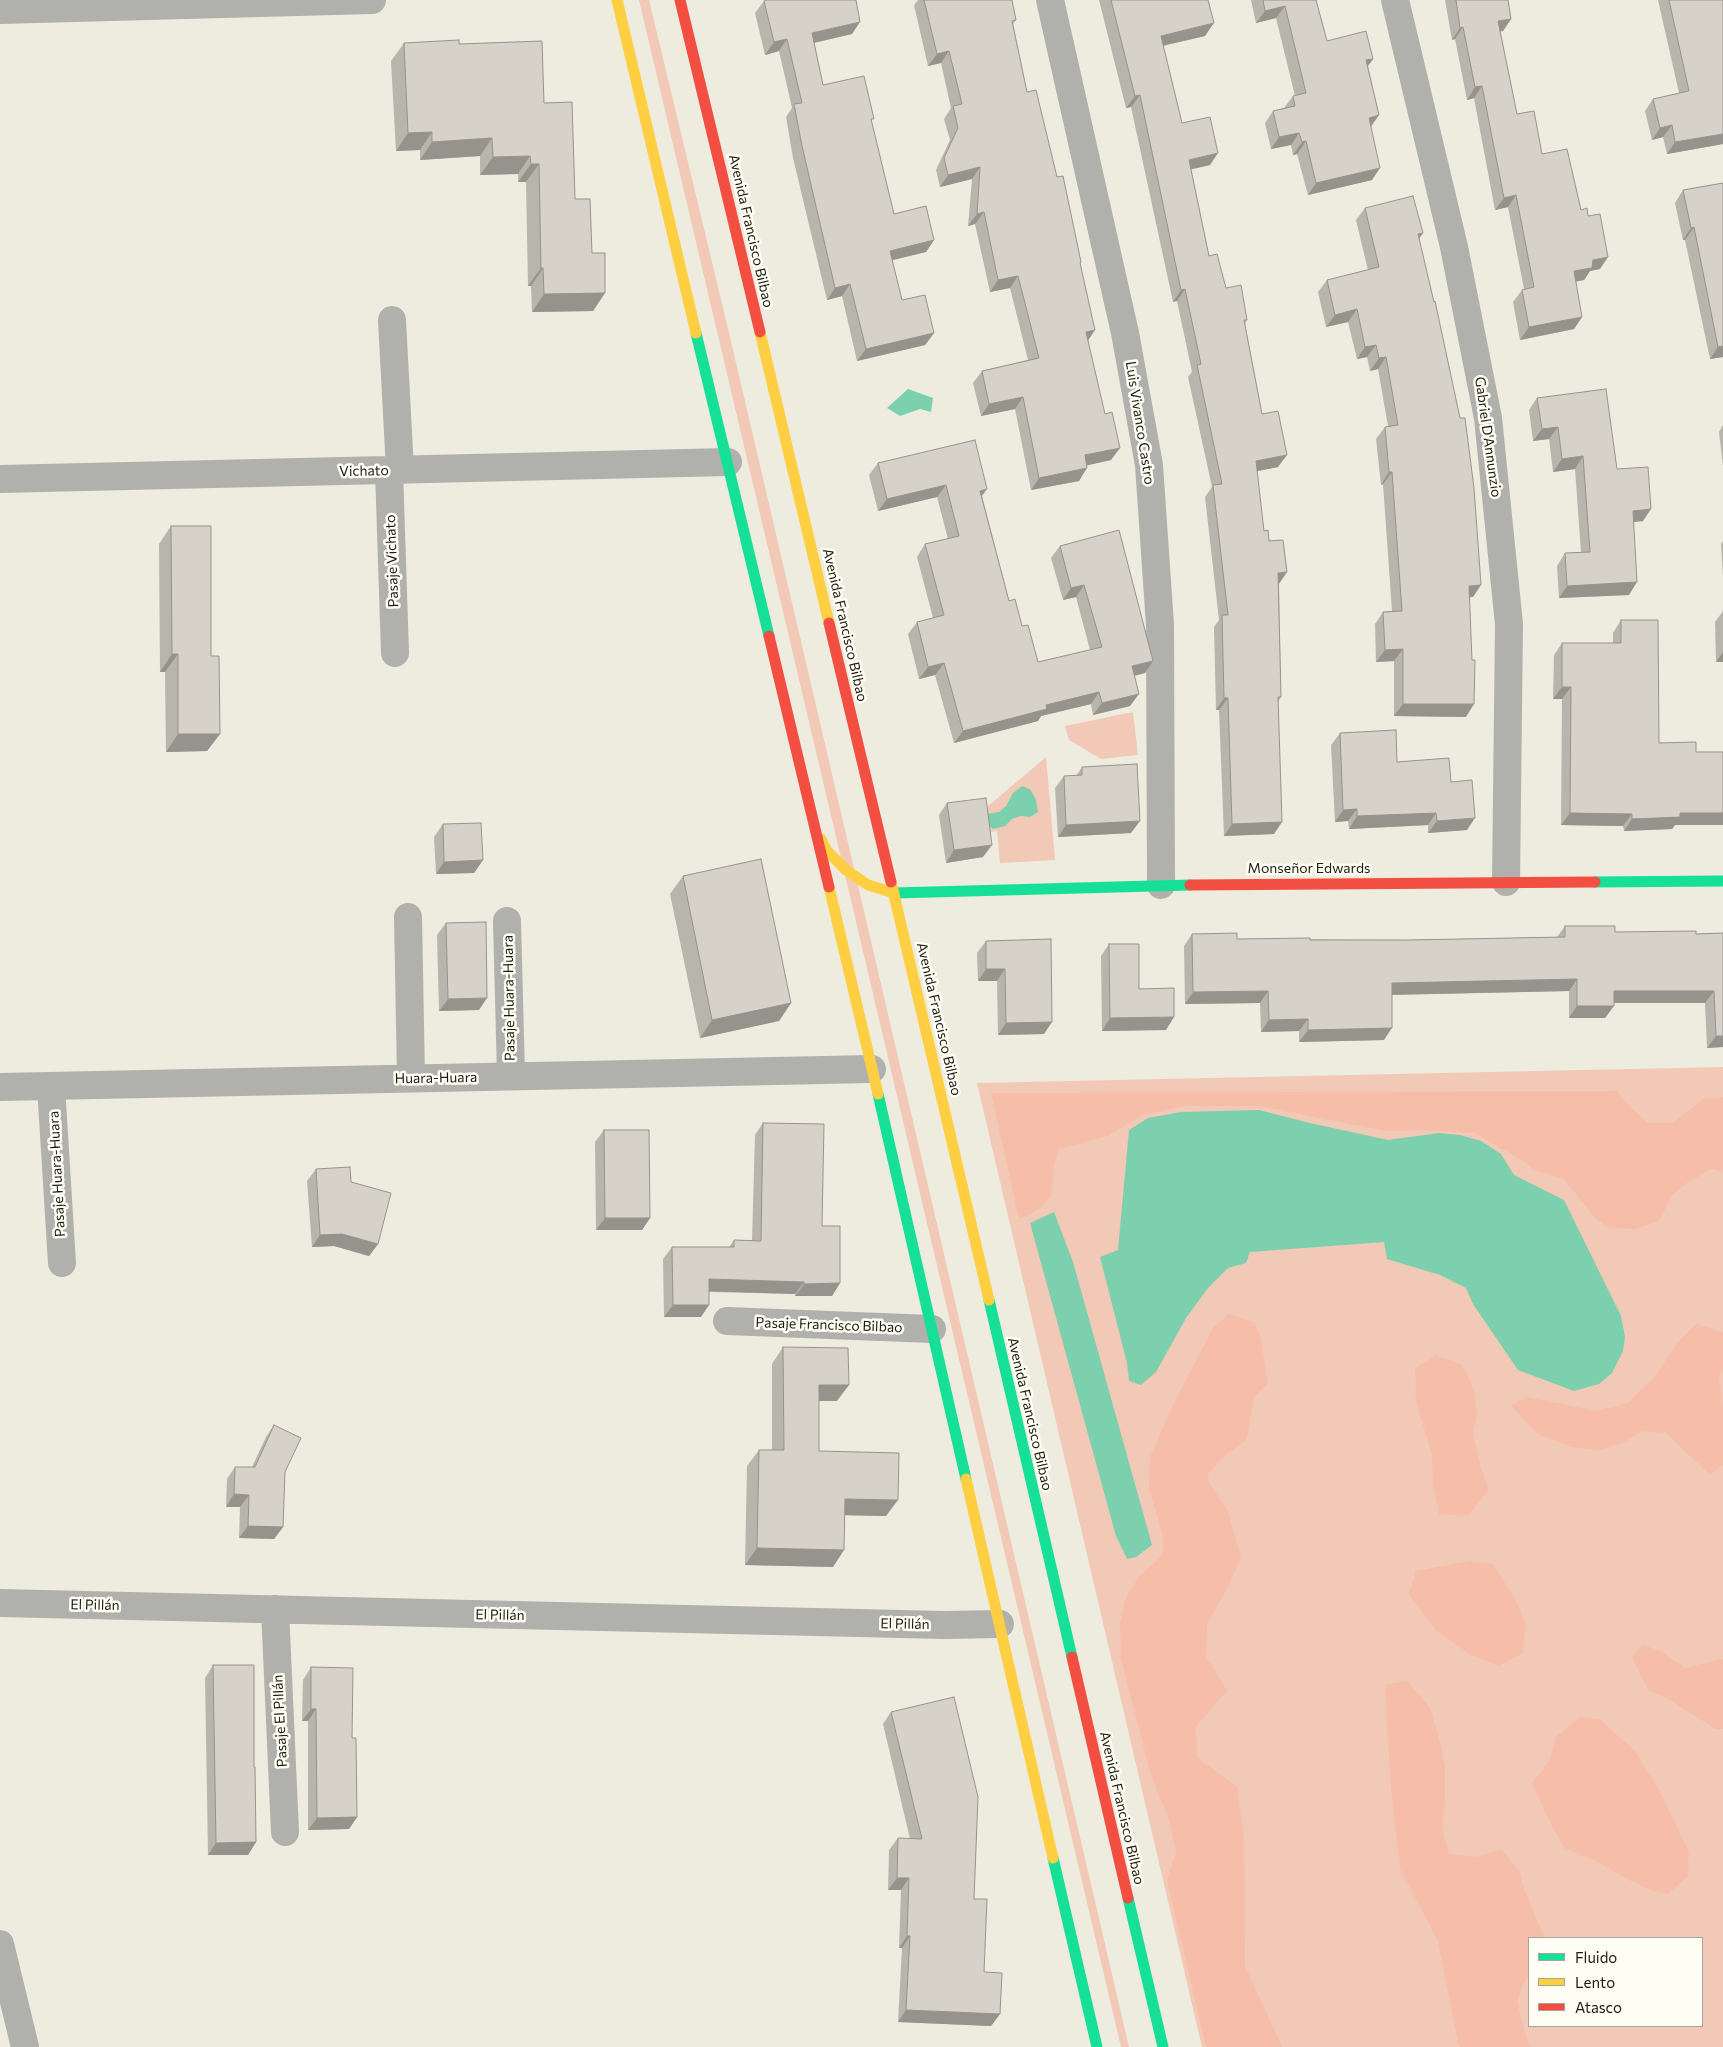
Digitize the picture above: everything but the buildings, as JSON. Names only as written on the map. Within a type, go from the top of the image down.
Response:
[{"type":"main road","points":[[617,0],[872,1069],[1097,2047]]},
{"type":"main road","name":"Avenida Francisco Bilbao","points":[[680,0],[894,893],[1163,2047]]},
{"type":"main road","name":"Monseñor Edwards","points":[[815,827],[827,851],[846,870],[868,885],[894,893],[1161,885],[1723,881]]},
{"type":"street","points":[[0,10],[166,2],[372,0]]},
{"type":"street","name":"Luis Vivanco Castro","points":[[1050,0],[1125,333],[1149,465],[1160,625],[1161,885]]},
{"type":"street","name":"Gabriel D'Annunzio","points":[[1395,0],[1454,247],[1488,418],[1509,624],[1506,882]]},
{"type":"street","name":"Pasaje Vichato","points":[[392,320],[395,653]]},
{"type":"street","name":"Vichato","points":[[0,479],[728,462]]},
{"type":"street","points":[[408,917],[411,1078]]},
{"type":"street","name":"Pasaje Huara-Huara","points":[[507,921],[511,1076]]},
{"type":"street","name":"Huara-Huara","points":[[0,1087],[872,1069]]},
{"type":"street","name":"Pasaje Huara-Huara","points":[[52,1086],[62,1263]]},
{"type":"street","name":"Pasaje Francisco Bilbao","points":[[727,1321],[932,1329]]},
{"type":"street","name":"El Pillán","points":[[0,1603],[944,1625],[1000,1624]]},
{"type":"street","name":"Pasaje El Pillán","points":[[275,1610],[285,1832]]},
{"type":"street","points":[[0,1944],[25,2047]]},
{"type":"shaded area","points":[[639,0],[649,0],[730,337],[1129,2047],[1121,2047]]},
{"type":"shaded area","points":[[908,389],[933,398],[931,412],[920,409],[900,416],[887,408]]},
{"type":"shaded area","points":[[1133,712],[1138,755],[1101,759],[1069,740],[1065,726]]},
{"type":"shaded area","points":[[1046,757],[1055,860],[1000,863],[997,831],[983,833],[980,813]]},
{"type":"shaded area","points":[[1022,786],[1030,789],[1036,800],[1038,812],[1030,817],[1021,816],[1012,819],[1005,826],[993,829],[986,823],[986,814],[999,812],[1006,806],[1013,793]]},
{"type":"shaded area","points":[[1723,1067],[1723,2047],[1202,2047],[977,1083]]},
{"type":"shaded area","points":[[1617,1091],[1627,1104],[1648,1123],[1673,1123],[1703,1099],[1723,1097],[1723,1172],[1712,1169],[1688,1182],[1672,1195],[1659,1221],[1635,1229],[1609,1228],[1595,1218],[1564,1179],[1534,1170],[1523,1161],[1475,1133],[1425,1130],[1386,1131],[1260,1106],[1185,1106],[1142,1115],[1108,1136],[1059,1149],[1054,1163],[1051,1196],[1038,1210],[1019,1219],[991,1093]]},
{"type":"shaded area","points":[[1259,1110],[1388,1140],[1439,1133],[1460,1135],[1481,1141],[1501,1154],[1514,1175],[1564,1200],[1621,1316],[1625,1337],[1623,1351],[1612,1373],[1599,1384],[1574,1391],[1518,1370],[1473,1304],[1466,1288],[1440,1275],[1387,1259],[1384,1242],[1250,1252],[1246,1263],[1228,1268],[1208,1288],[1186,1318],[1156,1372],[1141,1385],[1129,1381],[1127,1363],[1100,1257],[1118,1250],[1129,1130],[1148,1118],[1181,1112]]},
{"type":"shaded area","points":[[1054,1212],[1073,1262],[1152,1545],[1136,1557],[1127,1559],[1116,1536],[1030,1223]]},
{"type":"shaded area","points":[[1229,1314],[1255,1323],[1261,1340],[1268,1383],[1254,1397],[1247,1439],[1222,1458],[1208,1473],[1209,1482],[1228,1512],[1241,1557],[1227,1589],[1207,1624],[1206,1657],[1227,1691],[1195,1727],[1198,1758],[1237,1787],[1244,1840],[1245,1966],[1282,2047],[1206,2047],[1167,1880],[1176,1852],[1169,1819],[1151,1775],[1121,1659],[1120,1622],[1126,1597],[1139,1577],[1162,1556],[1164,1539],[1149,1489],[1150,1457],[1174,1403],[1213,1328]]},
{"type":"shaded area","points":[[1696,1324],[1723,1332],[1723,1369],[1719,1376],[1723,1409],[1723,1465],[1710,1475],[1666,1433],[1643,1431],[1621,1444],[1597,1450],[1571,1447],[1538,1434],[1511,1406],[1526,1397],[1596,1411],[1628,1403],[1653,1379],[1678,1342]]},
{"type":"shaded area","points":[[1436,1355],[1462,1365],[1473,1387],[1477,1413],[1473,1434],[1481,1469],[1489,1489],[1469,1516],[1439,1514],[1433,1483],[1432,1455],[1416,1401],[1415,1368]]},
{"type":"shaded area","points":[[1471,1561],[1493,1564],[1515,1599],[1526,1625],[1523,1653],[1499,1666],[1471,1655],[1435,1629],[1409,1594],[1416,1571]]},
{"type":"shaded area","points":[[1643,1645],[1660,1651],[1685,1668],[1723,1659],[1723,1729],[1716,1729],[1668,1699],[1648,1690],[1632,1657]]},
{"type":"shaded area","points":[[1407,1681],[1430,1708],[1441,1745],[1445,1768],[1445,1801],[1442,1828],[1449,1854],[1475,1857],[1502,1850],[1519,1871],[1525,1892],[1545,1937],[1528,1937],[1528,1978],[1524,1982],[1517,2001],[1527,2040],[1531,2047],[1460,2047],[1438,1941],[1400,1869],[1391,1788],[1385,1685]]},
{"type":"shaded area","points":[[1580,1717],[1599,1719],[1636,1752],[1660,1792],[1689,1852],[1688,1876],[1669,1893],[1654,1891],[1629,1880],[1594,1860],[1564,1848],[1551,1824],[1532,1783],[1549,1762],[1556,1737]]},
{"type":"traffic: fast","points":[[696,333],[769,636]]},
{"type":"traffic: fast","points":[[1595,882],[1723,881]]},
{"type":"traffic: fast","points":[[894,893],[1190,885]]},
{"type":"traffic: fast","points":[[878,1094],[966,1479]]},
{"type":"traffic: fast","points":[[989,1300],[1072,1657]]},
{"type":"traffic: fast","points":[[1053,1858],[1097,2047]]},
{"type":"traffic: fast","points":[[1128,1898],[1163,2047]]},
{"type":"traffic: slow","points":[[617,0],[696,333]]},
{"type":"traffic: slow","points":[[760,332],[829,623]]},
{"type":"traffic: slow","points":[[821,839],[827,851],[846,870],[868,885],[894,893]]},
{"type":"traffic: slow","points":[[891,882],[989,1300]]},
{"type":"traffic: slow","points":[[829,887],[878,1094]]},
{"type":"traffic: slow","points":[[966,1479],[1053,1858]]},
{"type":"traffic: jam","points":[[680,0],[760,332]]},
{"type":"traffic: jam","points":[[829,623],[891,882]]},
{"type":"traffic: jam","points":[[769,636],[829,887]]},
{"type":"traffic: jam","points":[[1190,885],[1595,882]]},
{"type":"traffic: jam","points":[[1072,1657],[1128,1898]]}]
